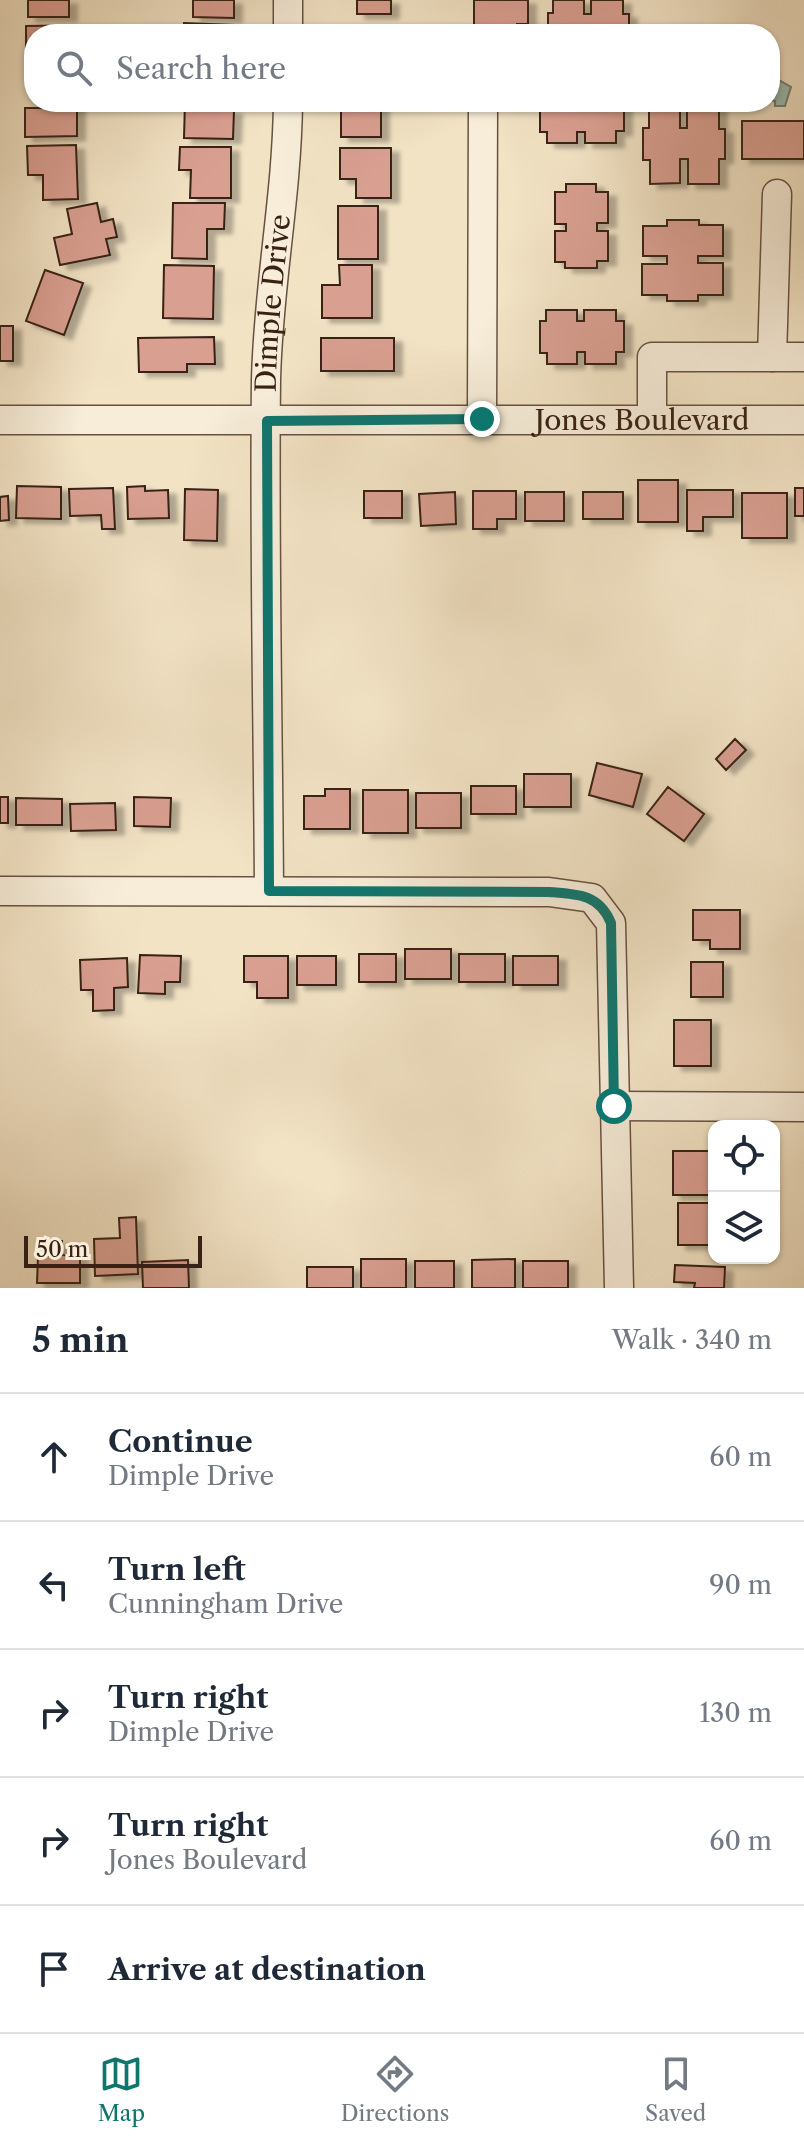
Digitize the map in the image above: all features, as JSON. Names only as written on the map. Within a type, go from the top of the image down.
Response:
[{"type":"street","points":[[288,0],[288,24]]},
{"type":"street","name":"Dimple Drive","points":[[269,891],[269,320],[287,171],[288,112]]},
{"type":"street","points":[[482,419],[483,112]]},
{"type":"street","points":[[772,357],[777,194]]},
{"type":"street","points":[[652,419],[652,357],[804,357]]},
{"type":"street","name":"Jones Boulevard","points":[[0,420],[804,420]]},
{"type":"street","points":[[0,891],[549,892],[592,898],[600,904],[611,923],[619,1288]]},
{"type":"street","points":[[614,1106],[804,1107]]},
{"type":"water","points":[[780,81],[791,87],[785,106],[780,106]]},
{"type":"building","points":[[28,0],[69,0],[69,17],[28,17]]},
{"type":"building","points":[[193,0],[234,0],[234,18],[193,17]]},
{"type":"building","points":[[357,0],[391,0],[391,14],[357,14]]},
{"type":"building","points":[[474,0],[528,0],[528,24],[474,24]]},
{"type":"building","points":[[553,0],[584,0],[584,14],[591,14],[591,0],[623,0],[623,14],[629,14],[629,24],[548,24],[548,13],[553,13]]},
{"type":"building","points":[[25,112],[77,112],[77,136],[25,137]]},
{"type":"building","points":[[185,112],[234,112],[233,139],[184,138]]},
{"type":"building","points":[[341,112],[381,112],[381,137],[341,137]]},
{"type":"building","points":[[540,112],[624,112],[624,131],[616,131],[616,143],[585,143],[585,132],[577,132],[577,143],[547,143],[547,132],[540,132]]},
{"type":"building","points":[[649,112],[680,112],[680,128],[687,128],[687,112],[719,112],[719,129],[725,129],[725,159],[719,159],[719,184],[688,184],[688,159],[680,159],[680,183],[650,184],[650,160],[643,160],[643,128],[649,128]]},
{"type":"building","points":[[742,121],[804,121],[804,159],[742,159]]},
{"type":"building","points":[[76,145],[78,199],[43,200],[43,175],[28,175],[27,146]]},
{"type":"building","points":[[180,147],[231,147],[231,198],[190,198],[191,170],[179,170]]},
{"type":"building","points":[[340,148],[391,148],[391,198],[356,198],[356,179],[340,179]]},
{"type":"building","points":[[566,184],[596,184],[596,192],[608,192],[608,223],[597,223],[597,231],[608,231],[608,261],[597,261],[597,268],[565,268],[565,262],[555,262],[555,231],[566,231],[566,224],[555,224],[555,192],[566,192]]},
{"type":"building","points":[[97,203],[101,222],[113,219],[117,237],[106,239],[110,255],[60,265],[54,238],[72,234],[67,209]]},
{"type":"building","points":[[173,203],[225,203],[224,229],[207,229],[207,259],[172,258]]},
{"type":"building","points":[[338,206],[378,206],[378,259],[338,259]]},
{"type":"building","points":[[667,220],[699,220],[699,225],[723,225],[723,256],[698,256],[698,263],[723,263],[723,295],[698,295],[698,301],[667,301],[667,295],[642,295],[642,264],[667,264],[667,256],[643,256],[643,226],[667,226]]},
{"type":"building","points":[[164,265],[214,266],[213,319],[163,318]]},
{"type":"building","points":[[339,265],[372,265],[372,318],[322,318],[322,285],[340,285]]},
{"type":"building","points":[[45,270],[83,283],[64,335],[26,321]]},
{"type":"building","points":[[546,310],[577,310],[577,321],[584,321],[584,310],[616,310],[616,321],[624,321],[624,352],[616,352],[616,364],[585,364],[585,352],[577,352],[577,364],[547,364],[547,353],[540,353],[540,321],[546,321]]},
{"type":"building","points":[[0,326],[13,326],[13,361],[0,361]]},
{"type":"building","points":[[214,337],[215,364],[187,364],[187,372],[139,372],[138,338]]},
{"type":"building","points":[[321,338],[394,338],[394,371],[321,371]]},
{"type":"building","points":[[638,480],[678,480],[678,522],[638,522]]},
{"type":"building","points":[[17,486],[61,487],[61,519],[16,518]]},
{"type":"building","points":[[145,486],[145,491],[168,490],[169,518],[128,519],[127,487]]},
{"type":"building","points":[[113,488],[115,529],[102,529],[101,515],[70,516],[69,489]]},
{"type":"building","points":[[795,488],[804,488],[804,516],[795,516]]},
{"type":"building","points":[[185,489],[218,490],[217,541],[184,540]]},
{"type":"building","points":[[687,490],[733,490],[733,517],[703,517],[703,531],[687,531]]},
{"type":"building","points":[[364,491],[402,491],[402,518],[364,518]]},
{"type":"building","points":[[473,491],[516,491],[516,519],[497,519],[497,529],[473,529]]},
{"type":"building","points":[[455,492],[456,524],[421,526],[419,494]]},
{"type":"building","points":[[525,492],[564,492],[564,521],[525,521]]},
{"type":"building","points":[[583,492],[623,492],[623,519],[583,519]]},
{"type":"building","points":[[742,493],[787,493],[787,538],[742,538]]},
{"type":"building","points":[[8,496],[9,520],[0,521],[0,497]]},
{"type":"building","points":[[735,739],[746,750],[726,770],[716,759]]},
{"type":"building","points":[[597,763],[642,774],[633,807],[589,795]]},
{"type":"building","points":[[524,774],[571,774],[571,807],[524,807]]},
{"type":"building","points":[[471,786],[516,786],[516,814],[471,814]]},
{"type":"building","points":[[668,787],[704,814],[684,841],[647,814]]},
{"type":"building","points":[[325,789],[350,789],[350,829],[304,829],[304,796],[325,796]]},
{"type":"building","points":[[363,790],[408,790],[408,833],[363,833]]},
{"type":"building","points":[[416,793],[461,793],[461,828],[416,828]]},
{"type":"building","points":[[0,797],[8,797],[8,823],[0,823]]},
{"type":"building","points":[[134,797],[171,798],[170,827],[134,826]]},
{"type":"building","points":[[16,798],[62,799],[62,825],[16,825]]},
{"type":"building","points":[[115,803],[116,830],[71,831],[70,804]]},
{"type":"building","points":[[693,910],[740,910],[740,949],[710,949],[710,940],[693,940]]},
{"type":"building","points":[[405,949],[451,949],[451,979],[405,979]]},
{"type":"building","points":[[359,954],[396,954],[396,982],[359,982]]},
{"type":"building","points":[[459,954],[505,954],[505,982],[459,982]]},
{"type":"building","points":[[140,955],[181,956],[180,982],[165,982],[165,994],[138,993]]},
{"type":"building","points":[[244,956],[288,956],[288,998],[257,998],[257,982],[244,982]]},
{"type":"building","points":[[297,956],[336,956],[336,985],[297,985]]},
{"type":"building","points":[[513,956],[558,956],[558,985],[513,985]]},
{"type":"building","points":[[127,958],[128,987],[114,988],[114,1010],[93,1011],[93,990],[81,990],[80,960]]},
{"type":"building","points":[[691,962],[723,962],[723,997],[691,997]]},
{"type":"building","points":[[674,1020],[711,1020],[711,1066],[674,1066]]},
{"type":"building","points":[[673,1151],[708,1151],[708,1195],[673,1195]]},
{"type":"building","points":[[678,1203],[708,1203],[708,1245],[678,1245]]},
{"type":"building","points":[[136,1217],[138,1274],[95,1276],[94,1239],[120,1238],[119,1218]]},
{"type":"building","points":[[49,1241],[62,1241],[62,1255],[80,1256],[80,1283],[37,1283],[38,1256],[49,1256]]},
{"type":"building","points":[[361,1259],[406,1259],[406,1288],[361,1288]]},
{"type":"building","points":[[515,1259],[515,1288],[472,1288],[472,1260]]},
{"type":"building","points":[[188,1260],[189,1288],[143,1288],[142,1262]]},
{"type":"building","points":[[415,1261],[454,1261],[454,1288],[415,1288]]},
{"type":"building","points":[[523,1261],[568,1261],[568,1288],[523,1288]]},
{"type":"building","points":[[675,1265],[725,1267],[724,1288],[694,1288],[695,1283],[674,1282]]},
{"type":"building","points":[[307,1267],[353,1267],[353,1288],[307,1288]]},
{"type":"route","points":[[482,419],[267,421],[269,891],[549,892],[592,898],[607,913],[611,923],[614,1106]]}]
